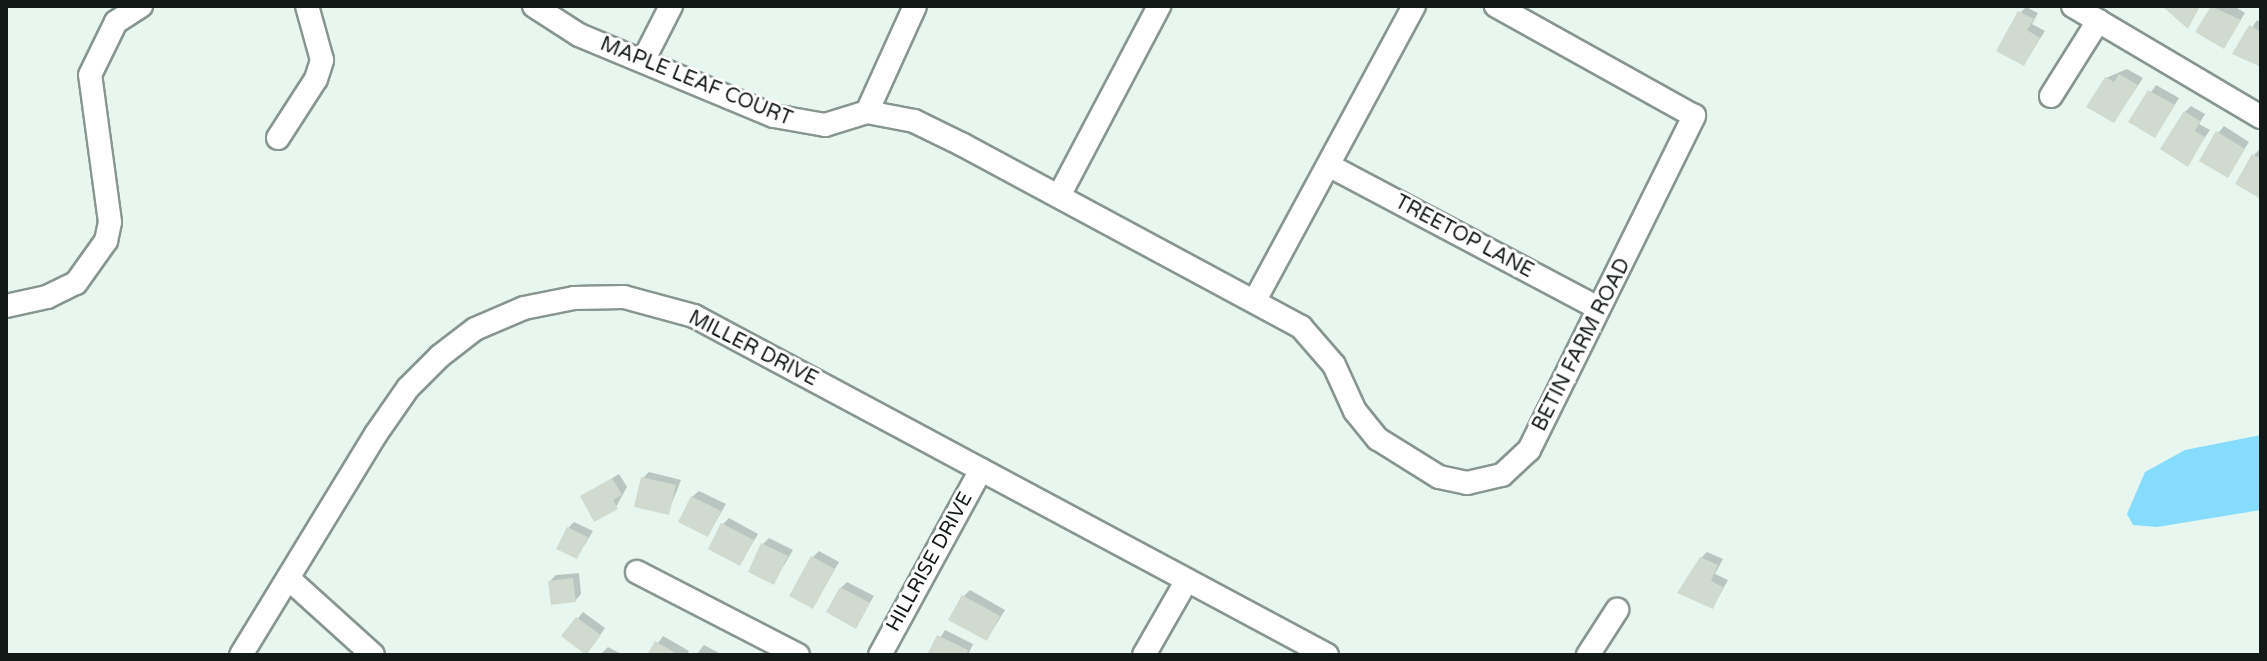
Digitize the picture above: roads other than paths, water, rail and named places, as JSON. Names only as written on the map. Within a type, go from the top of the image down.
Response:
[{"type":"street","points":[[6,306],[47,297],[76,283],[106,241],[110,222],[90,75],[116,22],[141,6]]},
{"type":"street","points":[[278,138],[316,79],[322,60],[307,6]]},
{"type":"street","name":"MAPLE LEAF COURT","points":[[534,6],[579,35],[798,124],[825,125],[867,112]]},
{"type":"street","points":[[643,61],[671,6]]},
{"type":"street","points":[[867,112],[915,6]]},
{"type":"street","points":[[1059,196],[1159,6]]},
{"type":"street","points":[[1255,300],[1414,6]]},
{"type":"street","name":"BETIN FARM ROAD","points":[[867,112],[914,121],[1301,327],[1321,347],[1355,411],[1378,439],[1439,477],[1467,483],[1502,475],[1529,450],[1694,116],[1496,6]]},
{"type":"street","points":[[2073,6],[2261,117]]},
{"type":"street","points":[[2051,96],[2098,21]]},
{"type":"street","name":"TREETOP LANE","points":[[1330,166],[1598,308]]},
{"type":"street","name":"MILLER DRIVE","points":[[241,655],[376,434],[408,388],[440,356],[475,329],[512,313],[574,298],[624,297],[694,316],[1327,655]]},
{"type":"street","name":"HILLRISE DRIVE","points":[[880,655],[981,470]]},
{"type":"street","points":[[637,572],[798,655]]},
{"type":"street","points":[[289,579],[373,655]]},
{"type":"street","points":[[1144,655],[1187,580]]},
{"type":"street","points":[[1588,655],[1617,610]]},
{"type":"water","points":[[2261,435],[2261,510],[2157,527],[2133,525],[2127,514],[2145,472],[2185,450]]}]
